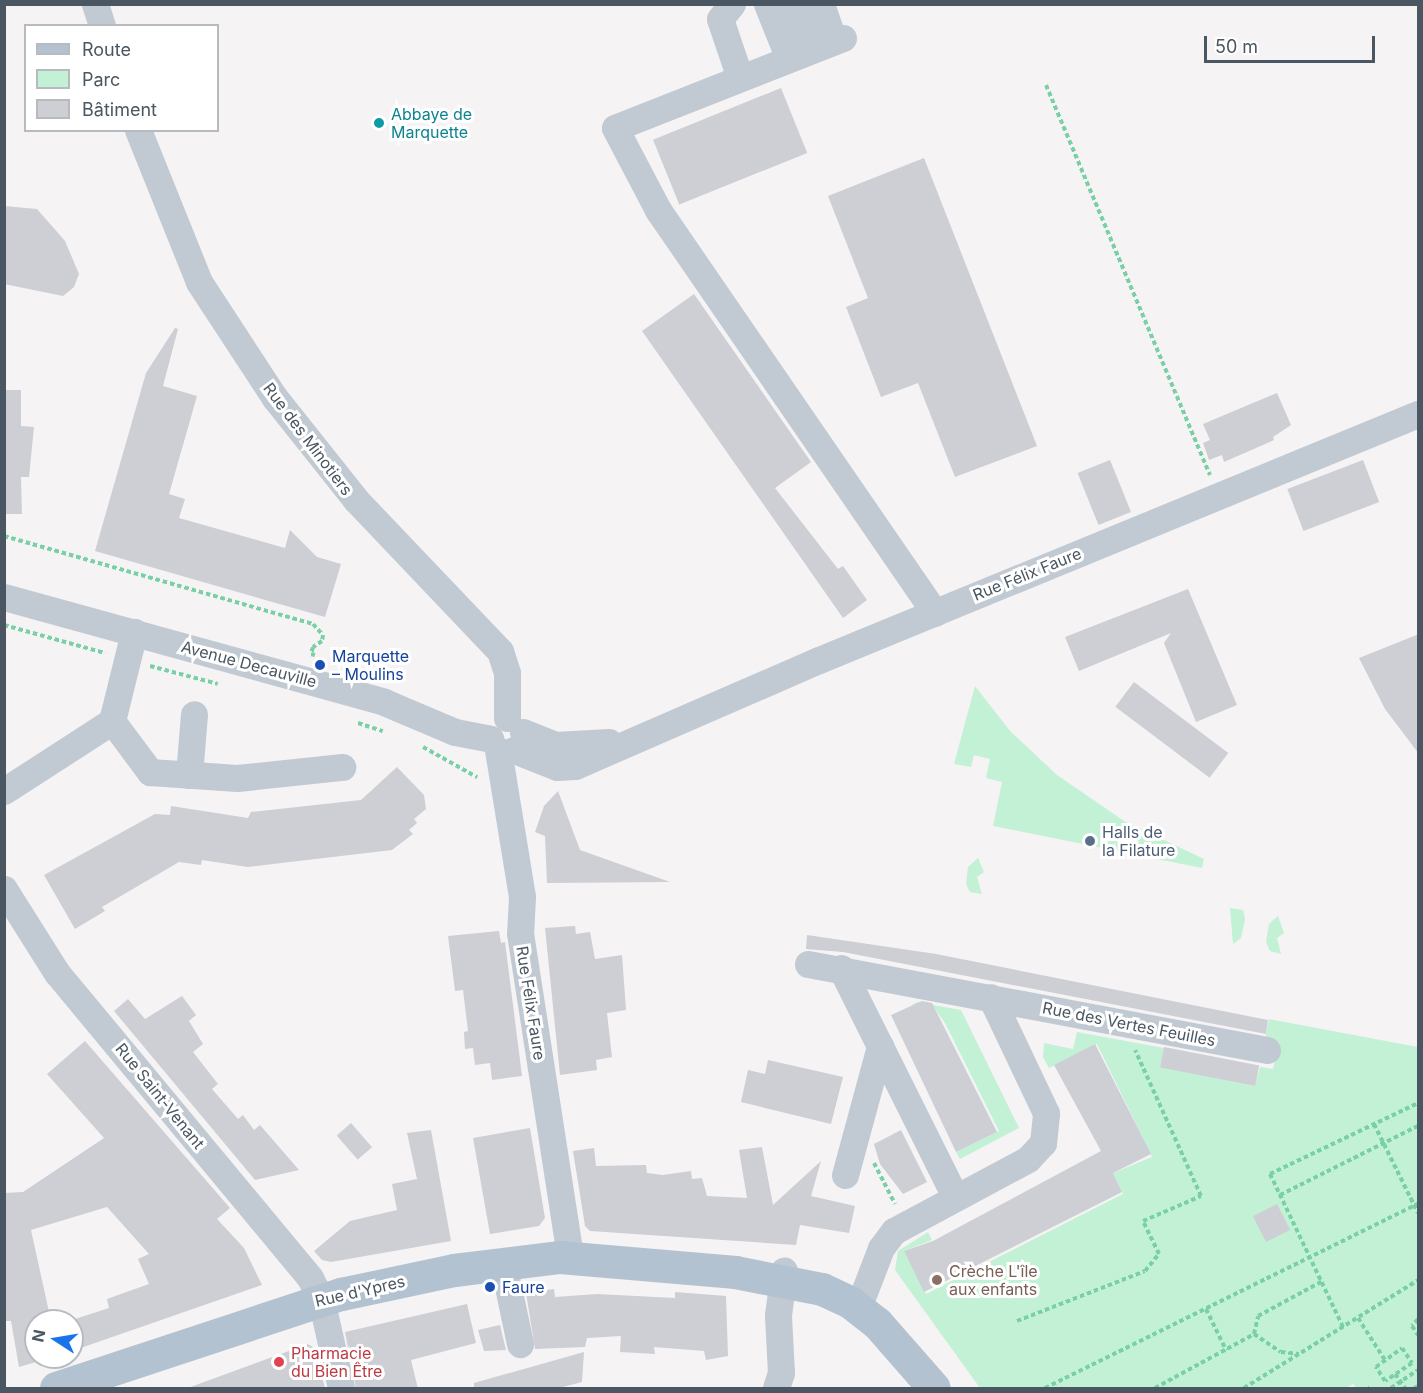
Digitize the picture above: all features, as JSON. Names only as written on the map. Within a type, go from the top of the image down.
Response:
[{"type":"main road","name":"Rue d'Ypres","points":[[56,1389],[321,1299],[503,1263],[570,1257],[783,1275],[861,1300]]},
{"type":"main road","points":[[861,1300],[934,1389]]},
{"type":"main road","points":[[861,1300],[901,1324],[941,1389]]},
{"type":"street","points":[[95,4],[101,24]]},
{"type":"street","points":[[732,4],[720,19],[740,78]]},
{"type":"street","points":[[767,4],[819,47]]},
{"type":"street","points":[[793,4],[819,47]]},
{"type":"street","points":[[819,47],[821,4]]},
{"type":"street","points":[[819,47],[615,128],[658,210],[935,613]]},
{"type":"street","name":"Rue des Minotiers","points":[[139,132],[199,282],[275,398],[356,500],[500,651],[507,673],[507,738]]},
{"type":"street","name":"Rue Félix Faure","points":[[570,1257],[520,933],[522,897],[507,738],[539,740],[571,746],[637,736],[1419,414]]},
{"type":"street","name":"Avenue Decauville","points":[[4,597],[384,702],[455,732],[507,738]]},
{"type":"street","points":[[8,782],[112,721],[134,632]]},
{"type":"street","points":[[189,775],[195,714]]},
{"type":"street","points":[[112,721],[150,772],[237,778],[342,767]]},
{"type":"street","name":"Rue Saint-Venant","points":[[4,889],[57,973],[310,1278],[321,1299],[341,1389]]},
{"type":"street","name":"Rue des Vertes Feuilles","points":[[808,964],[841,968],[1267,1050]]},
{"type":"street","points":[[841,968],[954,1195]]},
{"type":"street","points":[[861,1300],[887,1238],[905,1224],[954,1195],[1029,1159],[1038,1152],[1047,1132],[1046,1113],[991,997]]},
{"type":"street","points":[[845,1175],[879,1046]]},
{"type":"street","points":[[503,1263],[520,1344]]},
{"type":"street","points":[[776,1389],[781,1373],[778,1315],[783,1275]]},
{"type":"path","points":[[1046,85],[1218,496]]},
{"type":"path","points":[[4,536],[313,624],[323,639],[311,654],[321,657]]},
{"type":"path","points":[[4,625],[227,687]]},
{"type":"path","points":[[349,720],[388,733]]},
{"type":"path","points":[[415,743],[483,783]]},
{"type":"path","points":[[1017,1321],[1145,1271],[1159,1254],[1143,1221],[1201,1196],[1131,1042],[1118,1022]]},
{"type":"path","points":[[1343,1327],[1270,1174],[1419,1103]]},
{"type":"path","points":[[1374,1124],[1419,1214]]},
{"type":"path","points":[[1280,1195],[1419,1126]]},
{"type":"path","points":[[858,1130],[905,1224]]},
{"type":"path","points":[[1045,1389],[1416,1205]]},
{"type":"path","points":[[1245,1389],[1419,1280]]},
{"type":"path","points":[[1155,1389],[1254,1334],[1258,1316],[1322,1282]]},
{"type":"path","points":[[1206,1309],[1226,1350]]},
{"type":"path","points":[[1358,1318],[1385,1360]]},
{"type":"path","points":[[1419,1319],[1412,1326],[1419,1335]]},
{"type":"path","points":[[1254,1334],[1281,1352],[1299,1354]]},
{"type":"path","points":[[1402,1348],[1412,1363],[1385,1381],[1376,1366],[1385,1360],[1402,1348]]},
{"type":"path","points":[[1391,1389],[1419,1370]]},
{"type":"path","points":[[1395,1374],[1405,1389]]},
{"type":"path","points":[[1414,1389],[1419,1386]]},
{"type":"green space","points":[[975,686],[1010,731],[1057,775],[1124,821],[1204,859],[1202,868],[993,826],[1002,782],[986,778],[990,759],[974,755],[971,767],[954,764]]},
{"type":"green space","points":[[978,858],[984,872],[977,877],[982,894],[970,892],[966,884],[968,867]]},
{"type":"green space","points":[[1230,908],[1243,910],[1245,919],[1241,938],[1233,944]]},
{"type":"green space","points":[[1278,916],[1284,933],[1277,938],[1281,954],[1270,951],[1266,942],[1269,924]]},
{"type":"green space","points":[[917,1002],[961,1010],[1019,1128],[960,1159],[956,1152],[999,1131],[945,1023],[935,1009],[912,1005]]},
{"type":"green space","points":[[1269,1019],[1418,1047],[1418,1388],[1356,1388],[1353,1384],[1346,1388],[980,1388],[895,1270],[898,1251],[928,1232],[932,1240],[904,1251],[926,1294],[1123,1194],[1113,1173],[1152,1157],[1097,1044],[1049,1068],[1043,1057],[1044,1043],[1073,1049],[1077,1032],[1164,1048],[1160,1067],[1255,1086],[1260,1067],[1273,1069],[1279,1042],[1265,1039]]},
{"type":"building","points":[[781,88],[807,153],[679,205],[653,140]]},
{"type":"building","points":[[924,158],[1037,446],[955,477],[918,383],[881,397],[846,307],[868,298],[828,196]]},
{"type":"building","points":[[4,206],[37,209],[65,241],[79,274],[74,287],[63,296],[4,284]]},
{"type":"building","points":[[694,294],[811,462],[775,488],[838,569],[843,566],[867,600],[843,618],[642,331]]},
{"type":"building","points":[[175,328],[178,329],[163,386],[197,396],[169,494],[185,499],[179,518],[285,548],[290,530],[317,557],[341,564],[325,617],[95,551],[146,373]]},
{"type":"building","points":[[4,390],[21,390],[21,426],[34,427],[29,477],[21,477],[22,514],[4,514]]},
{"type":"building","points":[[1277,393],[1291,425],[1273,437],[1274,440],[1224,462],[1222,455],[1209,460],[1203,443],[1210,440],[1203,424]]},
{"type":"building","points":[[1110,460],[1131,512],[1099,525],[1078,473]]},
{"type":"building","points":[[1363,460],[1379,502],[1304,531],[1287,489]]},
{"type":"building","points":[[1188,589],[1237,705],[1196,722],[1164,643],[1171,633],[1079,671],[1065,637]]},
{"type":"building","points":[[1419,634],[1419,754],[1385,709],[1359,658]]},
{"type":"building","points":[[1134,682],[1228,753],[1210,778],[1115,707]]},
{"type":"building","points":[[397,767],[424,795],[426,809],[414,819],[417,823],[409,830],[413,834],[392,850],[248,867],[202,860],[201,865],[179,862],[102,907],[105,911],[75,929],[44,875],[155,814],[170,815],[171,806],[248,818],[251,812],[361,800]]},
{"type":"building","points":[[558,791],[580,850],[670,882],[547,883],[545,836],[535,832],[544,806]]},
{"type":"building","points":[[575,926],[576,934],[590,932],[595,959],[622,955],[626,1010],[607,1013],[612,1057],[596,1060],[597,1070],[560,1075],[545,928]]},
{"type":"building","points":[[499,931],[501,943],[505,942],[522,1076],[492,1080],[490,1063],[475,1065],[473,1048],[465,1049],[464,1032],[468,1031],[463,990],[455,991],[448,936]]},
{"type":"building","points":[[807,935],[936,954],[1268,1020],[1266,1034],[843,952],[806,949]]},
{"type":"building","points":[[182,996],[196,1015],[189,1021],[203,1044],[193,1052],[218,1084],[212,1089],[238,1119],[243,1115],[254,1130],[260,1125],[299,1170],[255,1180],[114,1011],[128,999],[145,1019]]},
{"type":"building","points":[[922,1001],[932,1003],[997,1132],[956,1152],[891,1015]]},
{"type":"building","points":[[85,1041],[230,1208],[217,1219],[244,1248],[262,1285],[84,1347],[84,1316],[109,1308],[107,1299],[149,1284],[138,1259],[149,1254],[107,1207],[31,1230],[48,1309],[24,1309],[24,1366],[19,1367],[11,1321],[4,1321],[4,1193],[23,1192],[104,1138],[47,1074]]},
{"type":"building","points":[[1095,1044],[1151,1154],[1113,1173],[1122,1192],[924,1292],[904,1251],[933,1241],[1101,1151],[1054,1065]]},
{"type":"building","points":[[1164,1047],[1259,1066],[1255,1086],[1160,1068]]},
{"type":"building","points":[[768,1060],[843,1077],[831,1124],[741,1102],[748,1070],[765,1074]]},
{"type":"building","points":[[351,1123],[372,1147],[358,1160],[337,1135]]},
{"type":"building","points":[[530,1128],[545,1218],[539,1226],[490,1234],[473,1138]]},
{"type":"building","points":[[431,1130],[451,1241],[331,1262],[322,1260],[314,1251],[350,1221],[397,1210],[392,1184],[417,1179],[407,1133]]},
{"type":"building","points":[[901,1130],[927,1182],[903,1194],[880,1164],[874,1144]]},
{"type":"building","points":[[762,1147],[773,1205],[821,1161],[811,1196],[855,1206],[849,1233],[800,1225],[796,1245],[590,1231],[585,1226],[573,1151],[594,1148],[596,1166],[646,1165],[647,1173],[663,1175],[691,1171],[692,1179],[702,1178],[707,1196],[747,1198],[739,1150]]},
{"type":"building","points":[[1277,1204],[1290,1230],[1266,1242],[1253,1216]]},
{"type":"building","points":[[554,1289],[555,1297],[597,1294],[675,1298],[675,1292],[726,1296],[728,1356],[706,1360],[704,1351],[654,1347],[655,1354],[620,1352],[621,1336],[587,1338],[585,1347],[535,1349],[526,1293]]},
{"type":"building","points":[[467,1304],[476,1343],[411,1360],[418,1389],[356,1389],[345,1332]]},
{"type":"building","points":[[500,1325],[506,1350],[484,1351],[478,1330]]},
{"type":"building","points":[[308,1344],[316,1349],[325,1389],[185,1389]]},
{"type":"building","points":[[584,1352],[582,1382],[555,1389],[474,1389],[474,1383]]},
{"type":"place","name":"Abbaye de Marquette","points":[[379,123]]},
{"type":"place","name":"Marquette – Moulins","points":[[320,665]]},
{"type":"place","name":"Halls de la Filature","points":[[1090,841]]},
{"type":"place","name":"Crèche L'île aux enfants","points":[[937,1280]]},
{"type":"place","name":"Faure","points":[[490,1287]]},
{"type":"place","name":"Pharmacie du Bien Être","points":[[279,1362]]}]
